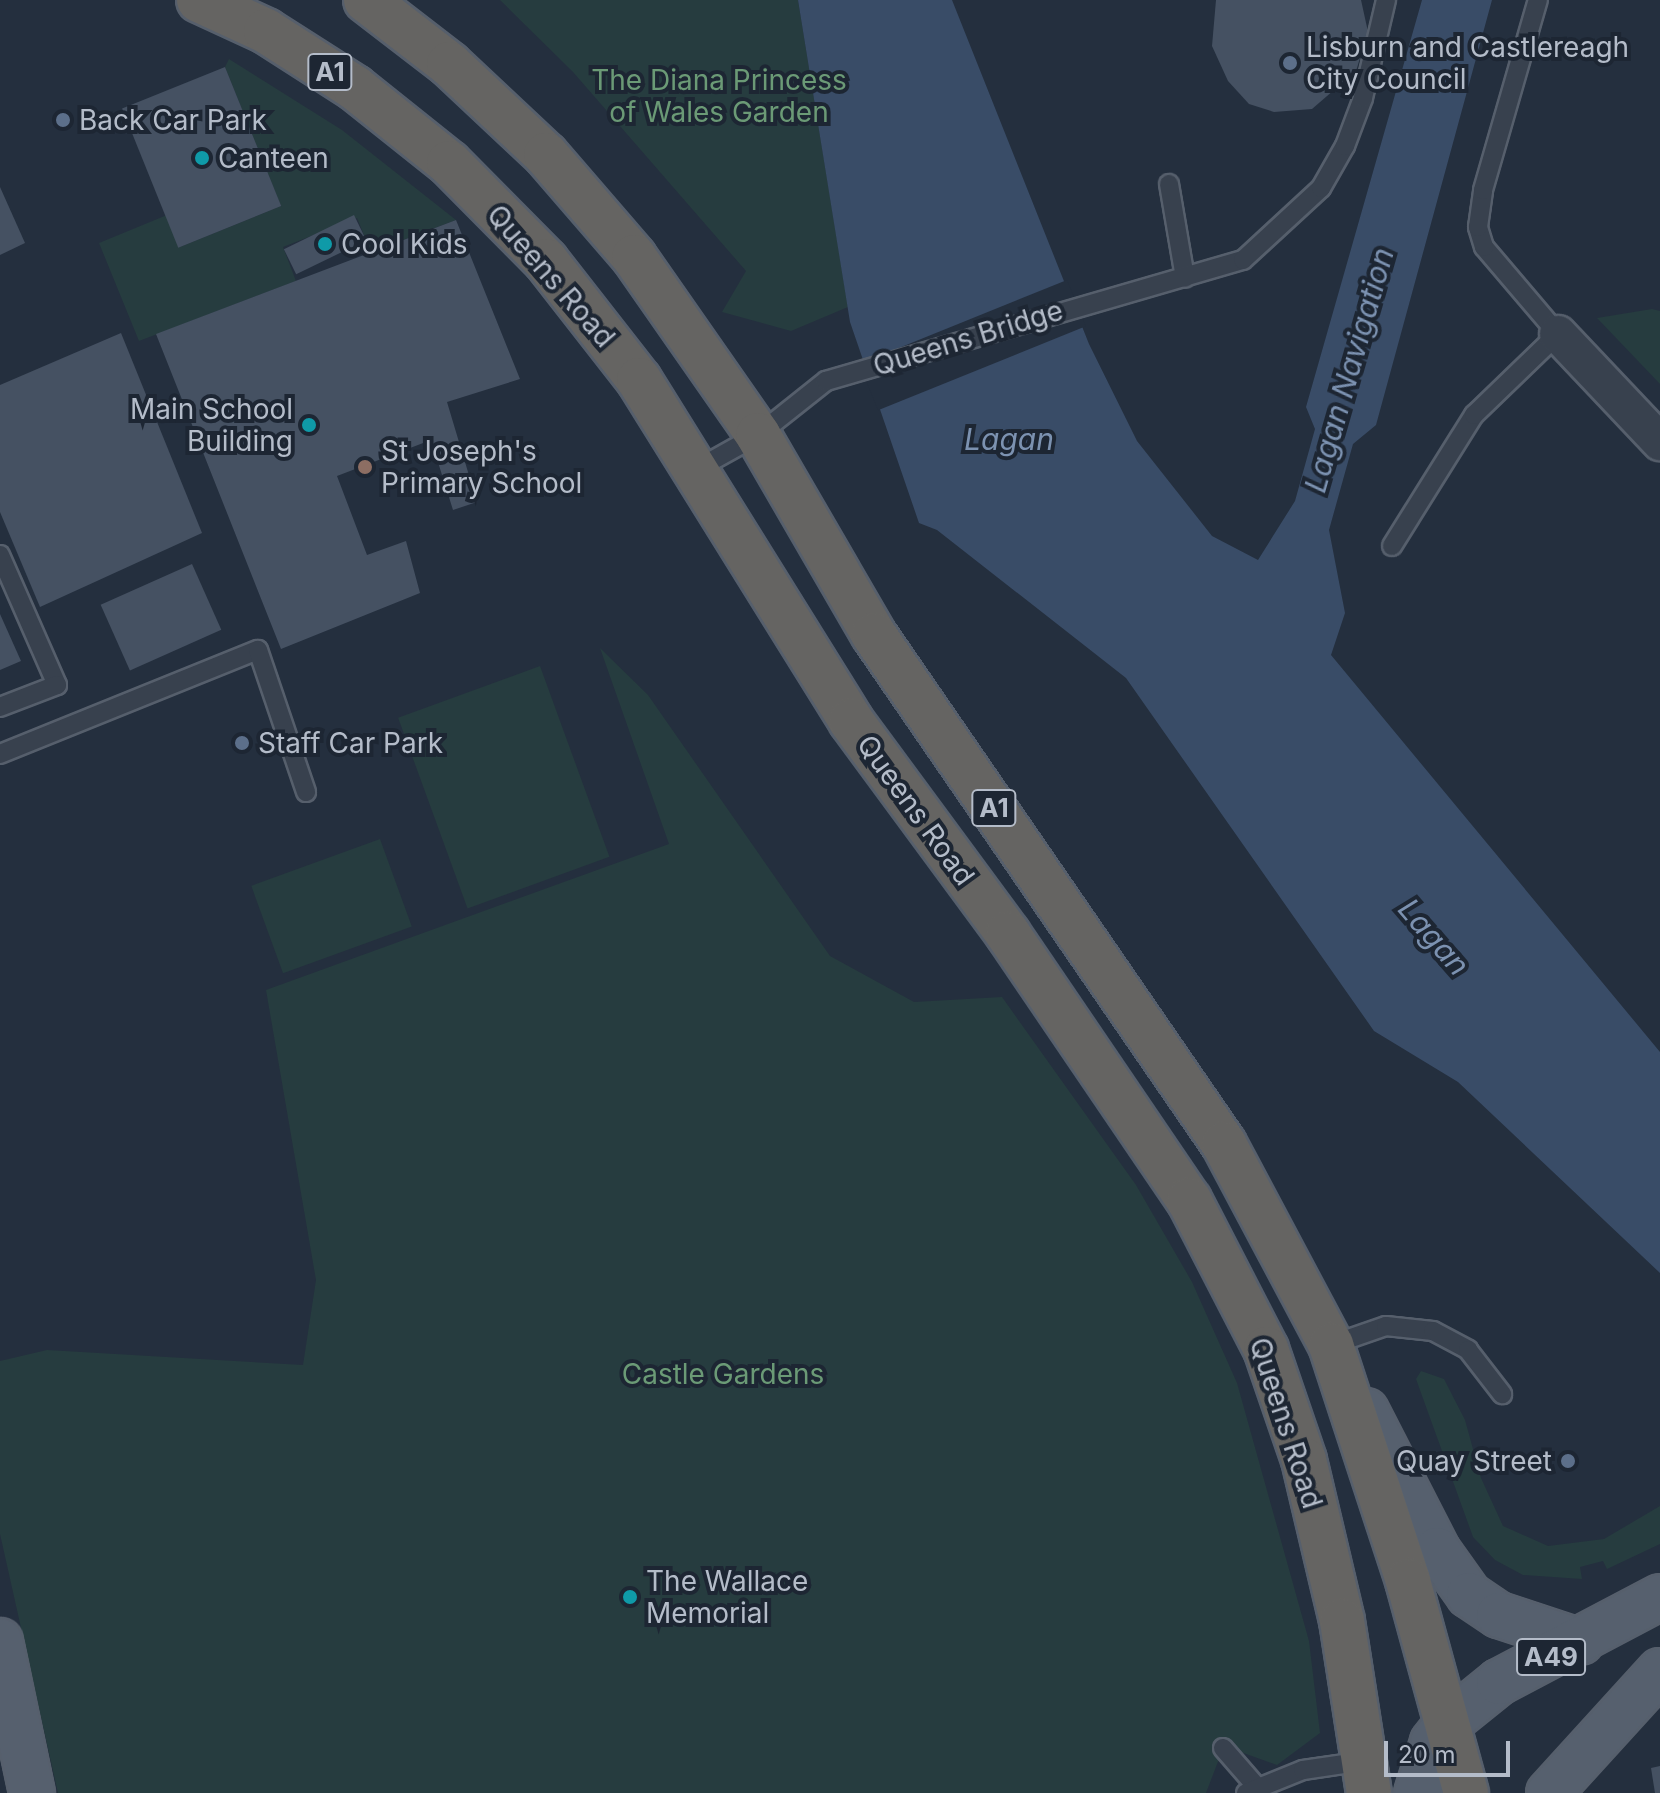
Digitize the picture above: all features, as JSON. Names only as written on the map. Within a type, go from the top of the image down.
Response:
[{"type":"highway","name":"Queens Road","points":[[199,0],[266,31],[355,88],[449,163],[546,261],[639,380],[851,721],[1008,934],[1189,1200],[1266,1349],[1304,1460],[1342,1621],[1367,1777]]},
{"type":"highway","name":"A1","points":[[366,0],[449,64],[546,155],[634,257],[758,435],[874,635],[1224,1144],[1331,1345],[1400,1554],[1466,1793]]},
{"type":"main road","points":[[1331,1345],[1452,1575],[1499,1615],[1581,1642]]},
{"type":"main road","name":"A49","points":[[1417,1793],[1433,1742],[1447,1724],[1499,1682],[1581,1642],[1660,1597]]},
{"type":"main road","points":[[0,1641],[32,1793]]},
{"type":"main road","points":[[1549,1793],[1660,1671]]},
{"type":"street","points":[[1558,334],[1660,442]]},
{"type":"lane","name":"Queens Bridge","points":[[697,469],[758,435],[838,377],[1098,298],[1185,278],[1243,260],[1321,188],[1363,98],[1386,0]]},
{"type":"lane","points":[[1392,546],[1474,415],[1558,334],[1491,257],[1478,227],[1483,190],[1538,0]]},
{"type":"lane","points":[[1169,184],[1185,278]]},
{"type":"lane","points":[[0,555],[57,685],[0,707]]},
{"type":"lane","points":[[0,754],[258,650],[306,792]]},
{"type":"lane","points":[[1331,1345],[1386,1326],[1433,1331],[1468,1350],[1502,1394]]},
{"type":"lane","points":[[1223,1748],[1251,1789],[1303,1770],[1367,1777]]},
{"type":"green space","name":"The Diana Princess of Wales Garden","points":[[500,0],[798,0],[848,307],[791,331],[722,312],[746,271],[573,72]]},
{"type":"green space","points":[[229,59],[342,130],[456,220],[371,252],[357,218],[283,247],[296,281],[139,341],[99,243],[167,215],[180,247],[281,206],[225,67]]},
{"type":"green space","points":[[1652,309],[1660,311],[1660,384],[1597,318]]},
{"type":"green space","name":"Castle Gardens","points":[[600,648],[648,695],[830,956],[914,1002],[1002,997],[1136,1185],[1192,1282],[1237,1383],[1309,1641],[1320,1733],[1277,1765],[1224,1746],[1206,1793],[58,1793],[0,1534],[0,1361],[47,1350],[303,1365],[316,1280],[266,990],[669,844]]},
{"type":"green space","points":[[540,666],[609,857],[468,908],[398,718]]},
{"type":"green space","points":[[380,839],[412,926],[283,973],[251,886]]},
{"type":"green space","points":[[1421,1371],[1444,1379],[1465,1420],[1481,1478],[1503,1526],[1548,1546],[1604,1539],[1660,1506],[1660,1544],[1607,1569],[1603,1561],[1580,1567],[1582,1579],[1523,1575],[1495,1560],[1473,1537],[1416,1379]]},
{"type":"water","name":"Lagan","points":[[798,0],[952,0],[1089,344],[1137,441],[1212,536],[1258,560],[1295,501],[1315,429],[1306,407],[1422,0],[1492,0],[1376,425],[1353,444],[1329,530],[1345,613],[1331,655],[1660,1052],[1660,1273],[1458,1082],[1374,1031],[1126,678],[937,530],[919,523],[850,322]]},
{"type":"pier","points":[[1067,280],[1086,326],[878,410],[859,364]]},
{"type":"building","name":"Lisburn and Castlereagh City Council","points":[[1216,0],[1361,0],[1368,32],[1356,71],[1312,109],[1274,112],[1249,104],[1228,81],[1212,46]]},
{"type":"building","name":"Canteen","points":[[225,67],[281,206],[178,248],[122,109]]},
{"type":"building","points":[[0,187],[25,243],[0,255]]},
{"type":"building","name":"Cool Kids","points":[[354,215],[366,240],[296,274],[284,249]]},
{"type":"building","name":"Main School Building","points":[[456,220],[520,379],[447,402],[477,502],[453,510],[431,440],[337,476],[367,555],[406,541],[420,593],[281,649],[156,334]]},
{"type":"building","points":[[121,333],[202,533],[40,607],[0,512],[0,385]]},
{"type":"building","points":[[192,564],[221,630],[130,670],[101,605]]},
{"type":"building","points":[[0,614],[21,661],[0,670]]},
{"type":"building","points":[[1660,1766],[1660,1793],[1655,1793],[1651,1768]]},
{"type":"place","name":"Lisburn and Castlereagh City Council","points":[[1290,63]]},
{"type":"place","name":"Back Car Park","points":[[63,120]]},
{"type":"place","name":"Canteen","points":[[202,158]]},
{"type":"place","name":"Cool Kids","points":[[325,244]]},
{"type":"place","name":"Main School Building","points":[[309,425]]},
{"type":"place","name":"St Joseph's Primary School","points":[[365,467]]},
{"type":"place","name":"Staff Car Park","points":[[242,743]]},
{"type":"place","name":"Quay Street","points":[[1568,1461]]},
{"type":"place","name":"The Wallace Memorial","points":[[630,1597]]},
{"type":"water label","name":"Lagan Navigation","points":[[1349,370]]}]
